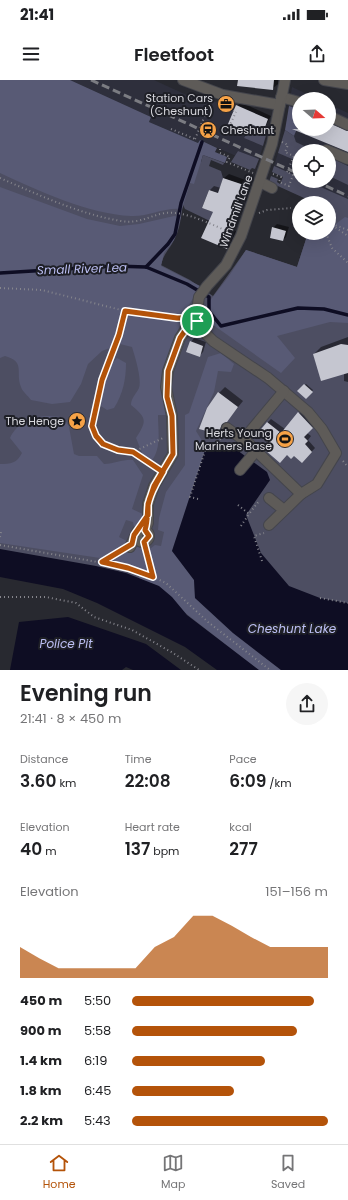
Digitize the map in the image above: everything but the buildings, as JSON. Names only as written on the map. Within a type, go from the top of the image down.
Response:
[{"type":"street","points":[[183,80],[223,95],[292,102]]},
{"type":"street","name":"Windmill Lane","points":[[196,320],[199,298],[207,286],[226,265],[246,224],[258,178],[272,144],[285,80]]},
{"type":"street","points":[[324,80],[348,84]]},
{"type":"street","points":[[336,119],[348,125]]},
{"type":"street","points":[[336,154],[348,159]]},
{"type":"street","points":[[258,178],[272,188]]},
{"type":"street","points":[[144,542],[149,536],[145,530],[148,515],[148,504],[154,486],[173,454],[172,416],[167,397],[168,371],[180,338],[189,325],[196,320],[200,328],[213,341],[284,391],[308,412],[336,452],[317,484],[301,494],[269,525]]},
{"type":"street","points":[[243,440],[284,391]]},
{"type":"street","points":[[229,430],[256,451],[301,494]]},
{"type":"street","points":[[240,470],[256,451]]},
{"type":"street","points":[[264,499],[284,510]]},
{"type":"street","points":[[130,547],[134,535],[148,515]]},
{"type":"path","points":[[171,129],[195,138],[211,101],[236,112]]},
{"type":"path","points":[[229,127],[238,108]]},
{"type":"path","points":[[270,173],[281,177],[279,182],[288,186],[293,174],[287,172],[294,156],[285,152],[288,145],[282,142]]},
{"type":"path","points":[[220,149],[220,153],[230,157],[227,162],[258,178]]},
{"type":"path","points":[[0,178],[71,208],[102,217],[132,222],[142,221],[165,213],[182,214],[241,236]]},
{"type":"path","points":[[246,224],[257,214],[262,212],[291,208]]},
{"type":"path","points":[[336,226],[348,230]]},
{"type":"path","points":[[336,228],[348,236]]},
{"type":"path","points":[[329,240],[332,248],[348,263]]},
{"type":"path","points":[[0,288],[42,290],[125,311],[196,320]]},
{"type":"path","points":[[125,311],[119,335],[102,380],[92,426],[96,436],[103,444],[118,450],[133,452],[163,472]]},
{"type":"path","points":[[198,499],[190,497],[206,448],[229,430]]},
{"type":"path","points":[[133,452],[173,434]]},
{"type":"path","points":[[241,526],[249,514],[264,499]]},
{"type":"path","points":[[238,505],[249,514]]},
{"type":"path","points":[[0,537],[1,532]]},
{"type":"path","points":[[254,536],[262,561]]},
{"type":"path","points":[[144,542],[153,577]]},
{"type":"path","points":[[0,545],[102,562],[128,568],[166,583],[208,622],[270,670]]},
{"type":"path","points":[[102,562],[130,547]]},
{"type":"path","points":[[0,597],[46,597],[76,603],[94,617],[132,630],[173,653],[199,670]]},
{"type":"path","points":[[320,598],[348,603]]},
{"type":"shaded area","points":[[0,80],[201,162],[203,155],[224,163],[223,165],[211,160],[209,166],[221,171],[223,178],[219,191],[228,194],[227,196],[209,190],[202,208],[216,213],[212,222],[185,209],[183,205],[178,232],[161,265],[190,280],[213,296],[246,250],[297,267],[306,240],[336,240],[336,196],[300,196],[269,182],[271,176],[278,179],[277,182],[280,184],[283,177],[272,172],[274,166],[292,174],[292,188],[323,188],[348,199],[348,670],[246,670],[0,554]]},
{"type":"shaded area","points":[[0,80],[70,80],[151,117],[149,122],[198,143],[200,140],[217,148],[215,152],[227,157],[225,163],[203,155],[194,184],[190,183],[182,209],[169,209],[144,215],[131,216],[98,211],[64,200],[0,173]]},
{"type":"shaded area","points":[[70,80],[154,80],[206,104],[209,99],[234,110],[237,105],[268,119],[264,130],[244,138],[263,146],[259,159],[238,151],[236,156],[200,140],[198,143],[149,122],[151,117]]},
{"type":"shaded area","points":[[292,87],[303,92],[292,92],[292,107],[289,106]]},
{"type":"shaded area","points":[[289,106],[292,107],[292,135],[285,130]]},
{"type":"shaded area","points":[[336,107],[348,113],[348,166],[336,160],[336,144],[300,144],[296,142],[294,136],[336,136]]},
{"type":"shaded area","points":[[253,125],[268,128],[263,146],[244,138]]},
{"type":"shaded area","points":[[285,130],[294,136],[296,142],[300,144],[292,144],[292,159],[278,153]]},
{"type":"shaded area","points":[[238,151],[259,159],[255,169],[252,168],[250,170],[231,162]]},
{"type":"shaded area","points":[[278,153],[292,159],[292,174],[274,166]]},
{"type":"shaded area","points":[[336,160],[348,166],[348,185],[336,179]]},
{"type":"shaded area","points":[[336,179],[348,185],[348,199],[323,188],[336,188]]},
{"type":"shaded area","points":[[0,187],[87,219],[120,226],[139,224],[174,216],[181,217],[174,240],[164,253],[161,266],[200,286],[185,312],[175,338],[164,389],[166,415],[158,415],[158,446],[154,458],[150,463],[143,455],[136,438],[142,428],[144,420],[140,413],[131,405],[140,384],[138,368],[132,347],[120,344],[102,351],[88,364],[81,384],[70,402],[52,404],[31,400],[22,389],[19,382],[19,368],[16,361],[5,356],[0,358]]},
{"type":"shaded area","points":[[345,217],[348,218],[348,323],[330,322],[277,336],[295,358],[281,373],[209,322],[204,316],[205,307],[229,276],[246,250],[297,267],[306,240],[336,240],[336,224]]},
{"type":"shaded area","points":[[221,353],[234,364],[231,372],[218,371],[214,392],[196,431],[206,447],[172,551],[194,580],[195,598],[233,633],[281,670],[258,670],[183,611],[138,579],[142,569],[100,558],[0,543],[0,464],[13,462],[18,459],[22,453],[10,438],[14,431],[26,421],[34,418],[49,416],[64,418],[69,427],[74,454],[79,456],[97,456],[104,464],[133,460],[143,475],[132,509],[145,515],[148,535],[146,540],[137,540],[133,522],[126,520],[119,537],[147,551],[155,545],[161,546],[164,532],[158,530],[159,518],[166,492],[185,465],[185,415],[189,413],[208,357]]},
{"type":"shaded area","points":[[117,358],[126,363],[125,381],[120,397],[114,408],[107,410],[101,406],[103,387],[108,368]]},
{"type":"water","name":"Cheshunt Lake","points":[[226,442],[267,472],[270,480],[246,515],[261,553],[289,586],[320,598],[348,603],[348,670],[281,670],[233,633],[195,598],[194,580],[172,551],[206,447]]},
{"type":"water","points":[[0,549],[96,566],[126,573],[159,586],[172,597],[187,615],[259,670],[217,670],[185,647],[97,603],[63,589],[0,577]]},
{"type":"water","name":"Police Pit","points":[[68,617],[146,644],[181,670],[133,670],[126,667],[122,670],[10,670],[19,622]]},
{"type":"waterway","points":[[146,267],[168,244],[175,234],[181,203],[202,142]]},
{"type":"waterway","name":"Small River Lea","points":[[0,273],[114,266],[146,267],[187,284],[209,297],[209,311],[221,326],[298,308],[324,309],[348,315]]},
{"type":"railway","points":[[91,80],[292,171]]},
{"type":"railway","points":[[330,188],[348,196]]},
{"type":"place","name":"Station Cars (Cheshunt)","points":[[226,104]]},
{"type":"place","name":"Cheshunt","points":[[208,130]]},
{"type":"place","name":"The Henge","points":[[77,421]]},
{"type":"place","name":"Herts Young Mariners Base","points":[[285,439]]},
{"type":"route","points":[[197,321],[189,325],[180,338],[168,371],[166,386],[172,416],[174,446],[173,454],[170,461],[154,486],[148,504],[148,515],[134,535],[132,544],[130,547],[102,562],[128,568],[153,577],[144,542],[149,538],[149,534],[145,530],[148,523],[148,515],[148,504],[154,486],[163,472],[133,452],[118,450],[103,444],[93,432],[93,420],[102,380],[119,335],[125,311],[177,318],[196,318],[197,321]]}]
